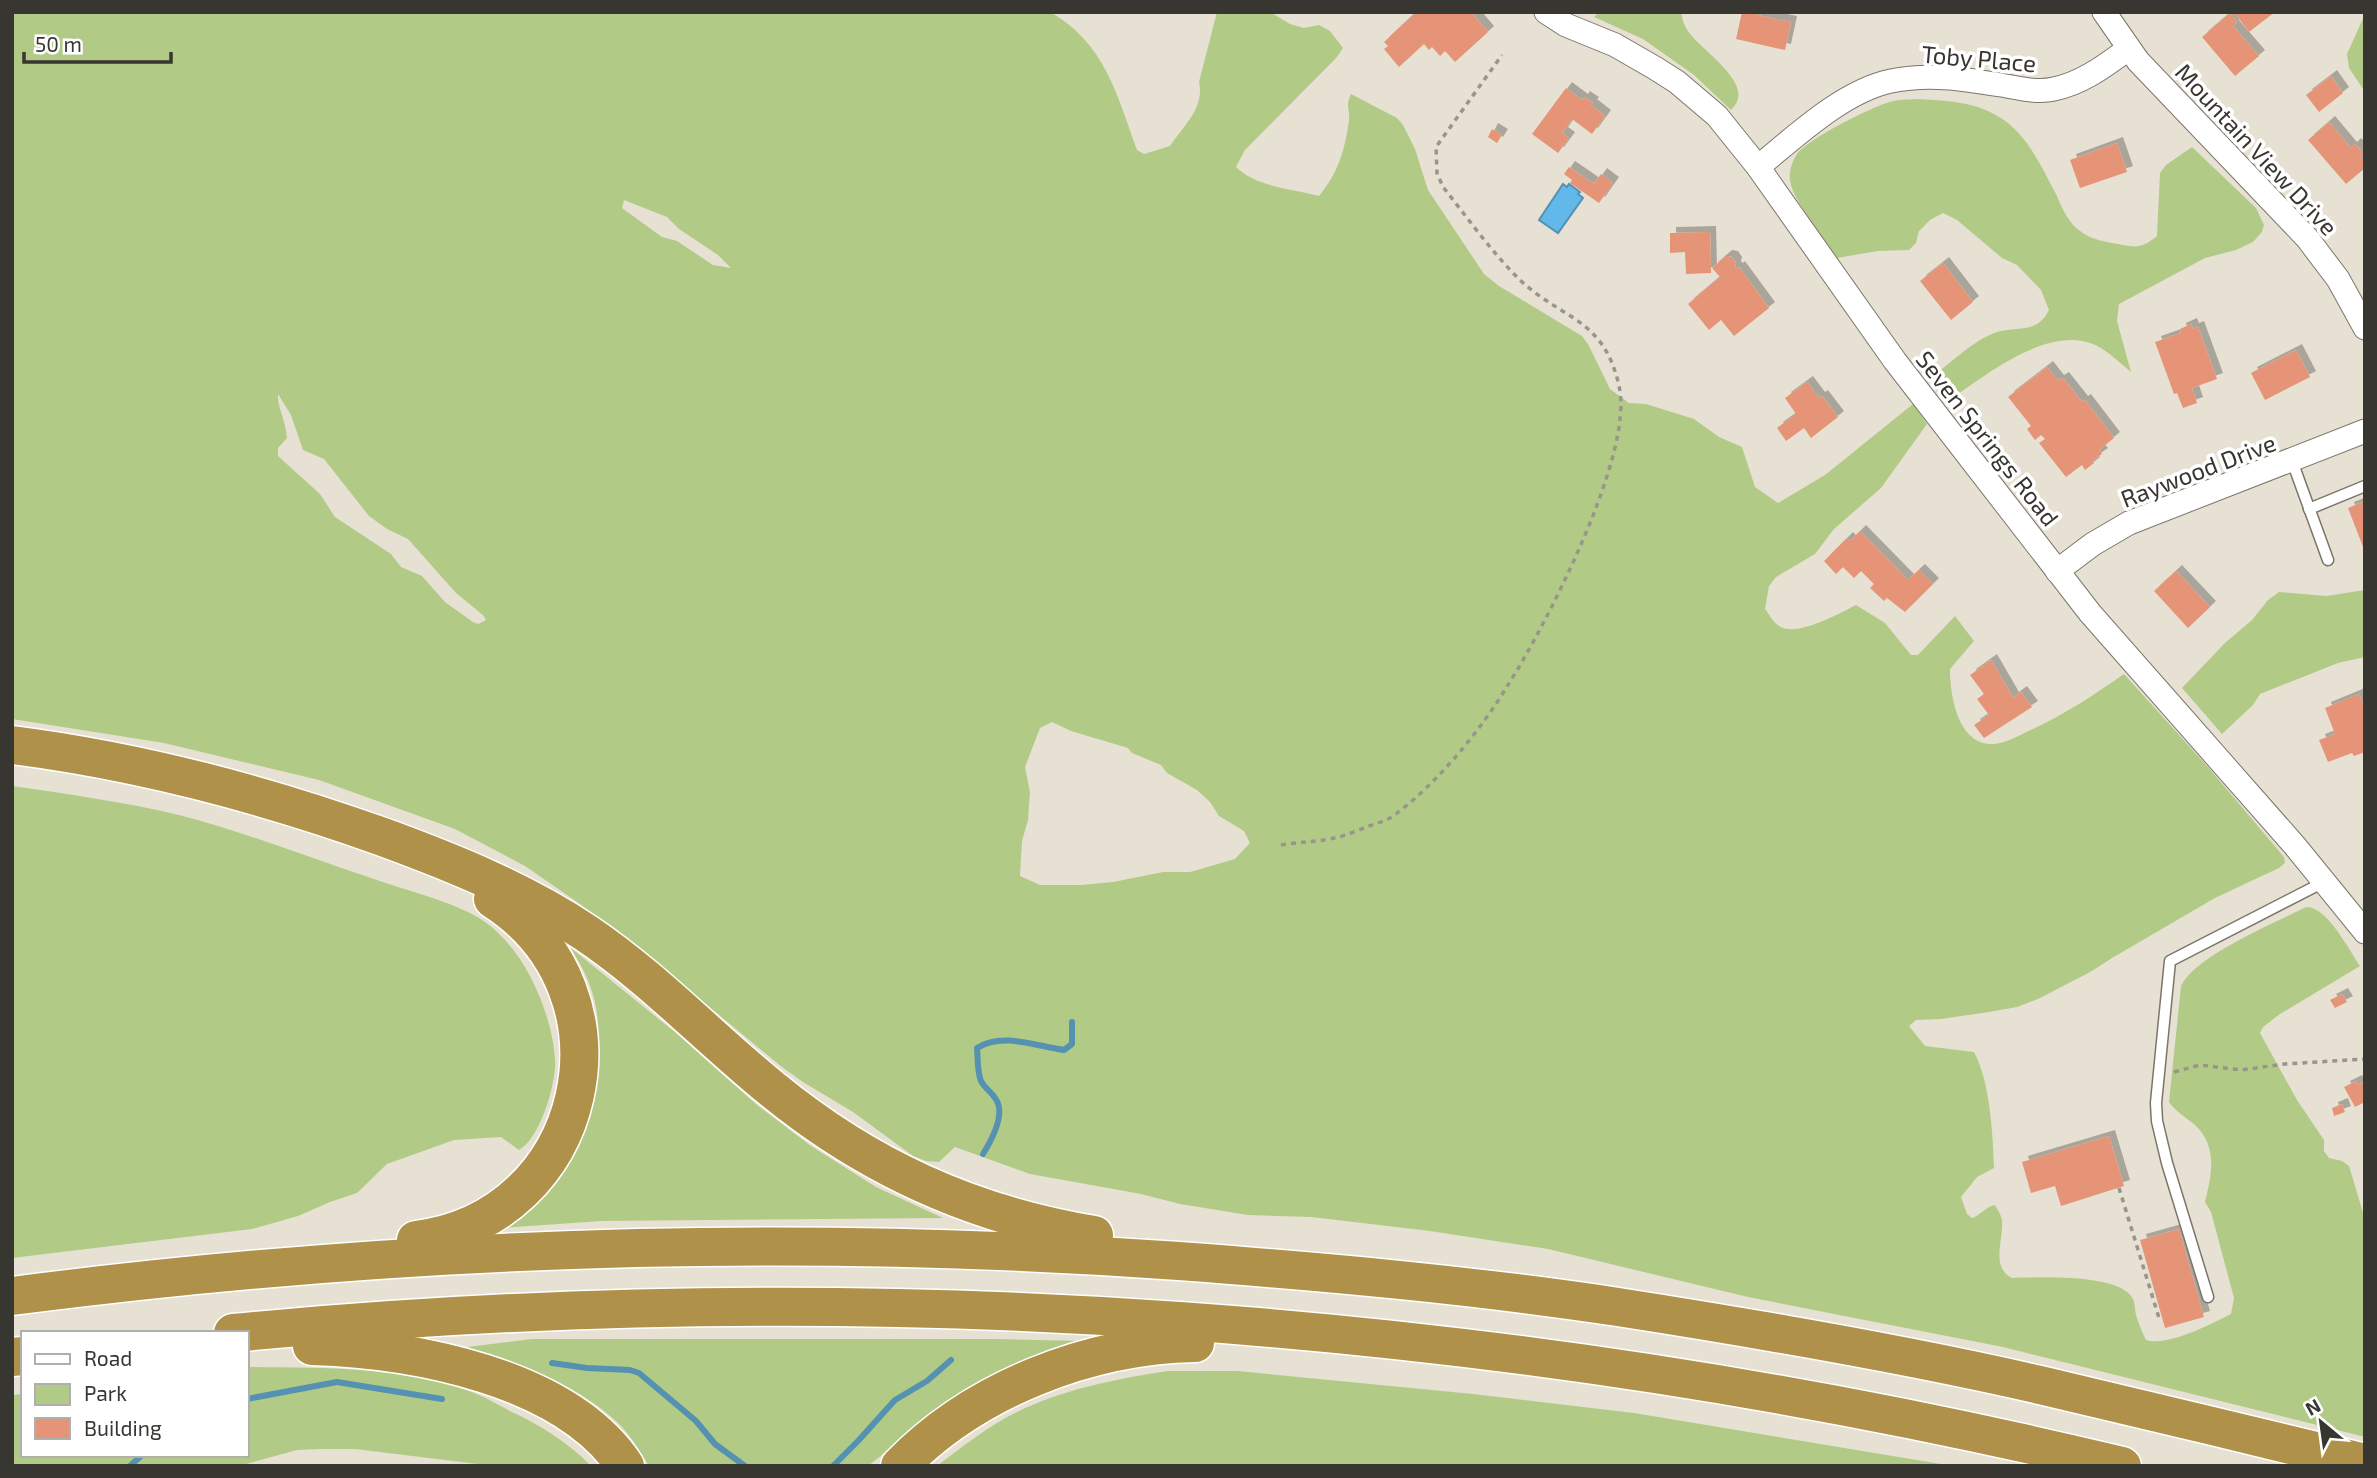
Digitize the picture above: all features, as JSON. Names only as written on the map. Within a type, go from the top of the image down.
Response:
[{"type":"highway","points":[[12,745],[145,768],[267,800],[360,829],[486,878],[552,911],[588,934],[661,991],[770,1088],[819,1125],[865,1155],[914,1181],[946,1194],[1039,1225],[1098,1236],[1200,1246],[1269,1257],[1327,1272]]},
{"type":"highway","points":[[12,760],[133,781],[243,807],[358,843],[454,879],[502,905],[531,930],[554,960],[571,997],[581,1059],[579,1081],[567,1125],[547,1163],[519,1194],[502,1208],[467,1227],[431,1238],[308,1250],[182,1276]]},
{"type":"highway","points":[[12,1296],[182,1276],[323,1264],[469,1254],[687,1247],[1017,1251],[1327,1272],[1610,1306],[1825,1342],[2035,1384],[2365,1464]]},
{"type":"highway","points":[[248,1332],[404,1318],[706,1307],[1004,1312],[1160,1321],[1290,1331],[1503,1353],[1656,1375],[1858,1409],[2122,1466]]},
{"type":"highway","points":[[900,1466],[969,1411],[1016,1386],[1064,1366],[1138,1348],[1211,1342],[1354,1353],[1503,1353]]},
{"type":"highway","points":[[248,1348],[362,1348],[438,1360],[486,1374],[536,1395],[578,1420],[610,1447],[625,1466]]},
{"type":"street","name":"Seven Springs Road","points":[[1546,12],[1566,25],[1615,46],[1676,82],[1717,116],[1758,167],[1895,362],[2090,614],[2281,830],[2365,932]]},
{"type":"street","name":"Mountain View Drive","points":[[2104,12],[2137,61],[2307,238],[2338,279],[2365,328]]},
{"type":"street","name":"Toby Place","points":[[1758,167],[1833,109],[1865,90],[1889,81],[1931,76],[2029,90],[2051,90],[2082,80],[2129,49]]},
{"type":"street","name":"Raywood Drive","points":[[2057,571],[2092,544],[2129,523],[2365,431]]},
{"type":"lane","points":[[2292,461],[2328,559]]},
{"type":"lane","points":[[2309,509],[2365,486]]},
{"type":"lane","points":[[2208,1297],[2174,1190],[2156,1111],[2170,961],[2325,882]]},
{"type":"path","points":[[1281,845],[1336,838],[1390,818],[1421,793],[1474,733],[1508,686],[1540,629],[1597,507],[1612,458],[1621,411],[1619,386],[1600,341],[1584,323],[1522,281],[1443,187],[1437,173],[1436,147],[1502,55]]},
{"type":"path","points":[[2159,1077],[2200,1065],[2241,1070],[2365,1059]]},
{"type":"path","points":[[2119,1188],[2159,1318]]},
{"type":"green space","points":[[12,12],[1050,12],[1084,39],[1096,55],[1115,90],[1137,150],[1144,154],[1170,146],[1196,108],[1199,82],[1217,12],[1270,12],[1290,24],[1304,28],[1319,25],[1330,31],[1343,48],[1245,150],[1236,167],[1244,174],[1264,183],[1319,196],[1336,170],[1343,151],[1351,94],[1397,118],[1415,149],[1428,190],[1484,274],[1499,286],[1582,336],[1610,389],[1629,403],[1646,404],[1694,419],[1719,437],[1742,447],[1755,487],[1778,503],[1825,475],[1913,404],[1927,424],[1881,488],[1834,529],[1815,554],[1776,577],[1769,586],[1765,609],[1773,620],[1779,626],[1796,629],[1818,623],[1856,605],[1885,623],[1911,655],[1918,655],[1955,616],[1974,641],[1950,669],[1954,705],[1965,729],[1982,743],[2000,743],[2035,728],[2070,710],[2124,674],[2284,857],[2285,863],[2279,868],[2215,898],[2092,971],[2038,999],[2017,1007],[1989,1012],[1916,1020],[1909,1026],[1925,1046],[1974,1052],[1979,1064],[1990,1108],[1994,1168],[1977,1177],[1961,1197],[1967,1214],[1972,1218],[1995,1205],[2002,1220],[2000,1260],[2005,1273],[2012,1278],[2077,1278],[2113,1285],[2133,1299],[2146,1340],[2177,1337],[2231,1314],[2234,1298],[2211,1212],[2205,1202],[2211,1171],[2210,1151],[2202,1133],[2169,1102],[2181,986],[2202,963],[2257,931],[2306,907],[2322,914],[2337,930],[2360,966],[2280,1014],[2263,1027],[2260,1033],[2297,1100],[2324,1140],[2324,1151],[2329,1158],[2349,1166],[2365,1219],[2365,1437],[2003,1347],[1748,1297],[1548,1249],[1430,1231],[1311,1217],[1248,1215],[1180,1204],[1141,1194],[1030,1174],[955,1147],[939,1162],[926,1161],[913,1156],[853,1112],[782,1067],[633,944],[580,904],[525,866],[455,829],[319,780],[164,743],[12,719]],"holes":[[[624,200],[667,217],[731,268],[713,265],[677,241],[662,237],[622,208]],[[278,394],[291,415],[303,450],[324,459],[369,516],[408,539],[456,593],[486,620],[478,624],[473,622],[445,602],[422,576],[401,567],[391,554],[335,517],[320,494],[278,456],[278,448],[287,438]],[[1052,722],[1071,731],[1128,748],[1132,753],[1161,765],[1167,773],[1197,790],[1210,802],[1219,816],[1244,831],[1250,843],[1235,859],[1190,872],[1163,872],[1081,885],[1040,885],[1020,876],[1022,841],[1028,820],[1030,792],[1025,767],[1040,728]]]},
{"type":"green space","points":[[1599,12],[1681,12],[1685,26],[1692,36],[1732,78],[1738,89],[1738,100],[1731,110],[1694,75],[1643,39],[1594,17]]},
{"type":"green space","points":[[2365,14],[2365,92],[2349,68],[2347,54]]},
{"type":"green space","points":[[1917,99],[1973,106],[1994,114],[2013,127],[2034,154],[2070,221],[2078,230],[2091,237],[2135,246],[2143,245],[2157,236],[2160,173],[2166,165],[2192,147],[2256,208],[2264,225],[2262,232],[2253,242],[2236,250],[2205,258],[2119,304],[2117,321],[2131,372],[2101,348],[2082,341],[2061,341],[2019,355],[1945,403],[1929,379],[1970,346],[1988,336],[2039,323],[2049,310],[2041,290],[2017,265],[2002,258],[1957,220],[1943,213],[1930,220],[1919,231],[1916,243],[1909,250],[1878,251],[1837,258],[1802,208],[1790,180],[1790,170],[1795,157],[1814,140],[1840,124],[1881,105],[1897,100]]},
{"type":"green space","points":[[2365,590],[2365,657],[2338,663],[2260,694],[2253,705],[2222,734],[2182,688],[2279,592],[2326,596]]},
{"type":"green space","points":[[12,786],[117,802],[204,822],[445,902],[485,922],[512,948],[534,983],[553,1041],[553,1081],[546,1109],[534,1134],[519,1150],[501,1137],[454,1140],[387,1164],[357,1193],[298,1216],[252,1229],[12,1258]]},
{"type":"green space","points":[[571,948],[676,1033],[757,1105],[811,1146],[876,1187],[943,1218],[601,1221],[501,1228],[545,1194],[561,1174],[586,1130],[593,1105],[598,1079],[599,1050],[596,1010],[588,981]]},
{"type":"green space","points":[[532,1339],[1082,1341],[1020,1362],[995,1374],[944,1405],[868,1466],[649,1466],[621,1426],[584,1397],[546,1376],[467,1347]]},
{"type":"green space","points":[[248,1367],[387,1373],[442,1383],[480,1395],[554,1435],[591,1466],[494,1466],[355,1449],[320,1449],[297,1450],[239,1466],[12,1466],[12,1395],[21,1394],[21,1457],[248,1457]]},
{"type":"green space","points":[[1168,1371],[1238,1371],[1634,1413],[1953,1466],[937,1466],[996,1424],[1035,1404],[1091,1386]]},
{"type":"water","points":[[1563,184],[1567,187],[1569,184],[1580,192],[1578,194],[1583,198],[1558,233],[1539,220]]},
{"type":"building","points":[[1416,12],[1471,12],[1488,32],[1455,62],[1445,51],[1440,56],[1432,47],[1429,50],[1424,44],[1399,67],[1384,49],[1388,46],[1384,42]]},
{"type":"building","points":[[1742,12],[1758,12],[1757,15],[1791,22],[1785,50],[1736,39]]},
{"type":"building","points":[[2234,12],[2275,12],[2249,32]]},
{"type":"building","points":[[2230,13],[2237,22],[2233,26],[2259,56],[2235,76],[2202,37]]},
{"type":"building","points":[[2331,76],[2343,93],[2319,112],[2306,95]]},
{"type":"building","points":[[1566,88],[1582,100],[1584,97],[1593,103],[1591,105],[1605,116],[1592,134],[1572,119],[1562,133],[1569,138],[1558,153],[1532,134]]},
{"type":"building","points":[[2329,122],[2351,148],[2355,144],[2364,154],[2360,157],[2365,162],[2365,168],[2346,184],[2308,140]]},
{"type":"building","points":[[1492,129],[1502,135],[1497,143],[1488,137]]},
{"type":"building","points":[[2117,143],[2127,172],[2080,188],[2070,160]]},
{"type":"building","points":[[1569,167],[1594,184],[1601,174],[1613,183],[1599,203],[1570,183],[1572,180],[1564,174]]},
{"type":"building","points":[[1710,232],[1711,273],[1686,274],[1685,252],[1670,253],[1670,233]]},
{"type":"building","points":[[1726,256],[1732,257],[1736,263],[1735,267],[1739,267],[1769,308],[1734,336],[1721,320],[1709,330],[1688,304],[1720,277],[1712,268]]},
{"type":"building","points":[[1943,263],[1973,302],[1951,320],[1920,281]]},
{"type":"building","points":[[2191,324],[2193,329],[2198,327],[2217,379],[2192,388],[2197,403],[2183,408],[2177,393],[2174,394],[2155,342],[2181,333],[2180,329]]},
{"type":"building","points":[[2296,350],[2310,377],[2265,400],[2251,373]]},
{"type":"building","points":[[2047,367],[2058,381],[2063,378],[2082,402],[2085,400],[2114,438],[2099,450],[2102,454],[2092,461],[2094,463],[2085,470],[2082,465],[2066,477],[2039,443],[2045,439],[2041,435],[2035,440],[2027,429],[2031,426],[2008,397]]},
{"type":"building","points":[[1807,382],[1838,417],[1811,438],[1804,428],[1786,441],[1777,428],[1796,414],[1785,398]]},
{"type":"building","points":[[2365,501],[2365,552],[2348,508]]},
{"type":"building","points":[[1860,531],[1908,580],[1919,570],[1933,584],[1905,612],[1887,598],[1884,601],[1870,588],[1874,584],[1861,571],[1854,578],[1843,567],[1836,574],[1824,561],[1847,538],[1850,541]]},
{"type":"building","points":[[2176,571],[2210,607],[2188,628],[2154,591]]},
{"type":"building","points":[[1991,660],[2013,698],[2021,692],[2032,707],[1984,738],[1974,725],[1989,715],[1977,699],[1984,694],[1970,675]]},
{"type":"building","points":[[2359,694],[2365,708],[2365,752],[2354,756],[2352,753],[2328,762],[2319,740],[2335,734],[2325,708]]},
{"type":"building","points":[[2342,994],[2347,1002],[2335,1008],[2330,1000]]},
{"type":"building","points":[[2356,1081],[2358,1085],[2365,1081],[2365,1102],[2355,1107],[2344,1087]]},
{"type":"building","points":[[2342,1104],[2345,1112],[2334,1116],[2332,1108]]},
{"type":"building","points":[[2109,1136],[2124,1186],[2061,1206],[2055,1186],[2031,1193],[2022,1162]]},
{"type":"building","points":[[2179,1229],[2204,1317],[2165,1328],[2140,1240]]},
{"type":"waterway","points":[[983,1154],[999,1119],[999,1111],[995,1098],[981,1081],[977,1048],[987,1043],[1008,1041],[1064,1050],[1072,1044],[1072,1022]]},
{"type":"waterway","points":[[833,1466],[895,1400],[927,1381],[951,1360]]},
{"type":"waterway","points":[[552,1363],[639,1373],[696,1421],[715,1444],[745,1466]]},
{"type":"waterway","points":[[248,1399],[337,1382],[442,1399]]},
{"type":"waterway","points":[[130,1466],[140,1457]]}]
